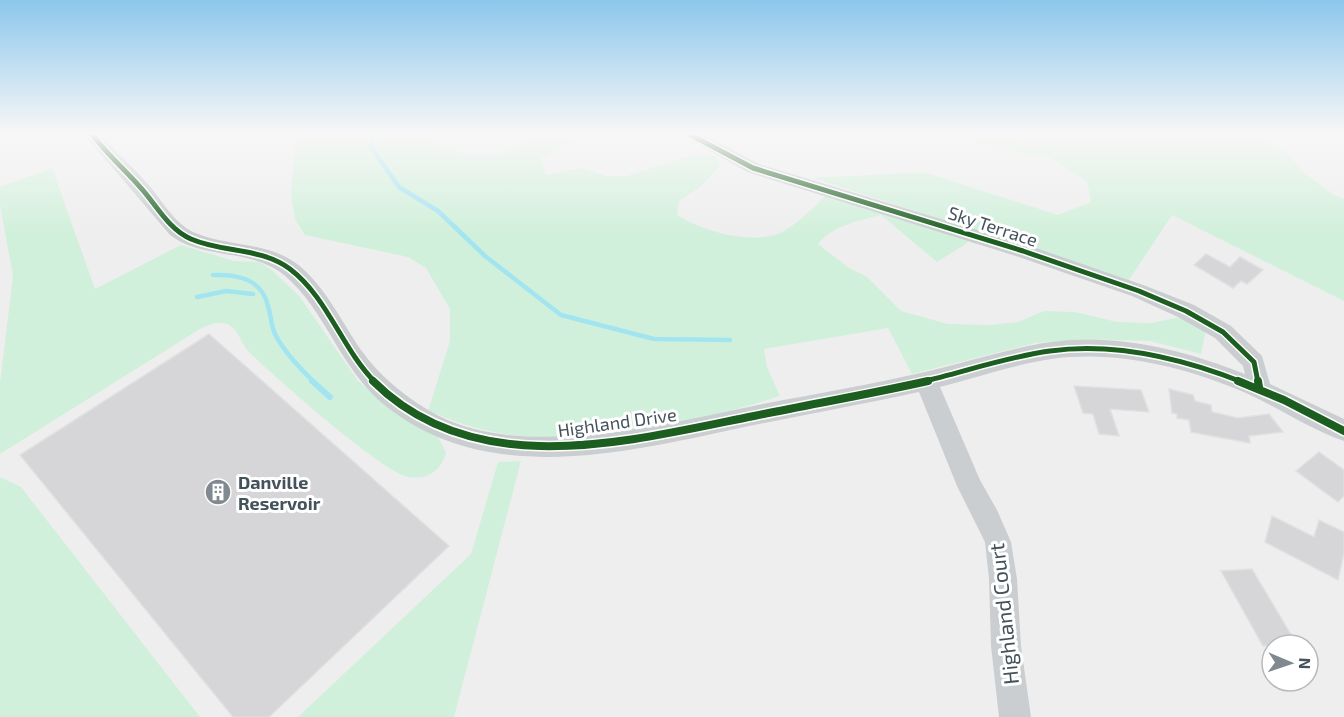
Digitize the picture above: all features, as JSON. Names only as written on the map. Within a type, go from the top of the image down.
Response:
[{"type":"street","name":"Highland Drive","points":[[120,166],[141,186],[178,232],[190,239],[267,255],[291,270],[312,292],[363,370],[390,395],[433,424],[473,439],[524,447],[580,446],[699,426],[926,381],[1036,351],[1088,348],[1131,350],[1186,361],[1259,387],[1344,431]]},
{"type":"street","name":"Sky Terrace","points":[[750,166],[1023,251],[1167,303],[1223,332],[1254,362],[1259,387]]},
{"type":"street","name":"Highland Court","points":[[926,381],[970,486],[998,542],[1003,579],[1006,646],[1015,717]]},
{"type":"green space","points":[[293,166],[543,166],[546,175],[582,168],[606,176],[627,176],[657,166],[720,166],[700,187],[679,201],[677,215],[700,226],[729,235],[772,236],[796,223],[827,195],[912,219],[969,242],[937,262],[881,215],[839,228],[818,244],[849,268],[866,276],[901,311],[948,324],[990,325],[1018,322],[1044,311],[1075,312],[1117,322],[1151,323],[1180,317],[1206,329],[1201,354],[1150,341],[1088,339],[1035,343],[912,374],[888,328],[764,349],[767,367],[780,396],[746,406],[709,416],[631,431],[591,436],[515,435],[480,429],[428,411],[450,341],[450,309],[426,268],[408,257],[305,235],[295,219],[291,196]]},
{"type":"green space","points":[[1064,166],[1298,166],[1334,195],[1344,199],[1344,301],[1172,215],[1129,280],[813,178],[924,172],[1058,215],[1091,202],[1087,181]]},
{"type":"green space","points":[[52,168],[95,289],[181,245],[234,261],[260,262],[300,297],[358,381],[412,424],[437,435],[446,453],[441,465],[433,473],[415,478],[395,471],[376,459],[280,381],[249,352],[234,329],[227,324],[220,323],[200,329],[0,454],[0,383],[13,276],[0,205],[0,187]]},
{"type":"green space","points":[[521,461],[454,717],[298,717],[471,554],[498,462]]},
{"type":"green space","points":[[0,477],[21,487],[200,717],[0,717]]},
{"type":"building","points":[[1206,254],[1230,267],[1240,257],[1263,270],[1247,284],[1241,281],[1233,288],[1194,265]]},
{"type":"building","name":"Danville Reservoir","points":[[209,334],[449,546],[269,717],[233,717],[20,455]]},
{"type":"building","points":[[1074,386],[1141,390],[1149,412],[1110,409],[1119,436],[1099,434],[1093,414],[1083,413]]},
{"type":"building","points":[[1169,389],[1193,395],[1195,401],[1211,405],[1212,412],[1238,418],[1269,414],[1283,432],[1249,436],[1250,443],[1191,432],[1189,420],[1177,418],[1177,414],[1172,413]]},
{"type":"building","points":[[1319,452],[1344,470],[1344,496],[1338,502],[1296,471]]},
{"type":"building","points":[[1272,516],[1314,537],[1319,520],[1344,532],[1344,553],[1338,580],[1265,542]]},
{"type":"building","points":[[1252,569],[1290,633],[1260,633],[1260,641],[1221,571]]},
{"type":"waterway","points":[[385,166],[399,187],[438,211],[485,256],[561,315],[654,339],[730,340]]},
{"type":"waterway","points":[[213,275],[240,277],[255,284],[265,297],[279,341],[314,382]]},
{"type":"waterway","points":[[197,297],[226,291],[253,294]]},
{"type":"waterway","points":[[312,381],[330,397]]},
{"type":"cycle path","points":[[121,166],[170,224],[184,236],[193,240],[257,253],[281,263],[292,271],[313,293],[353,356],[377,384],[395,400],[425,420],[470,438],[511,445],[554,446],[643,437],[906,385],[1008,359],[1049,351],[1092,348],[1159,356],[1222,374],[1284,400],[1344,431]]},
{"type":"cycle path","points":[[750,166],[1023,251],[1139,291],[1186,311],[1223,332],[1254,362],[1259,387]]},
{"type":"place","name":"Danville Reservoir","points":[[218,492]]}]
